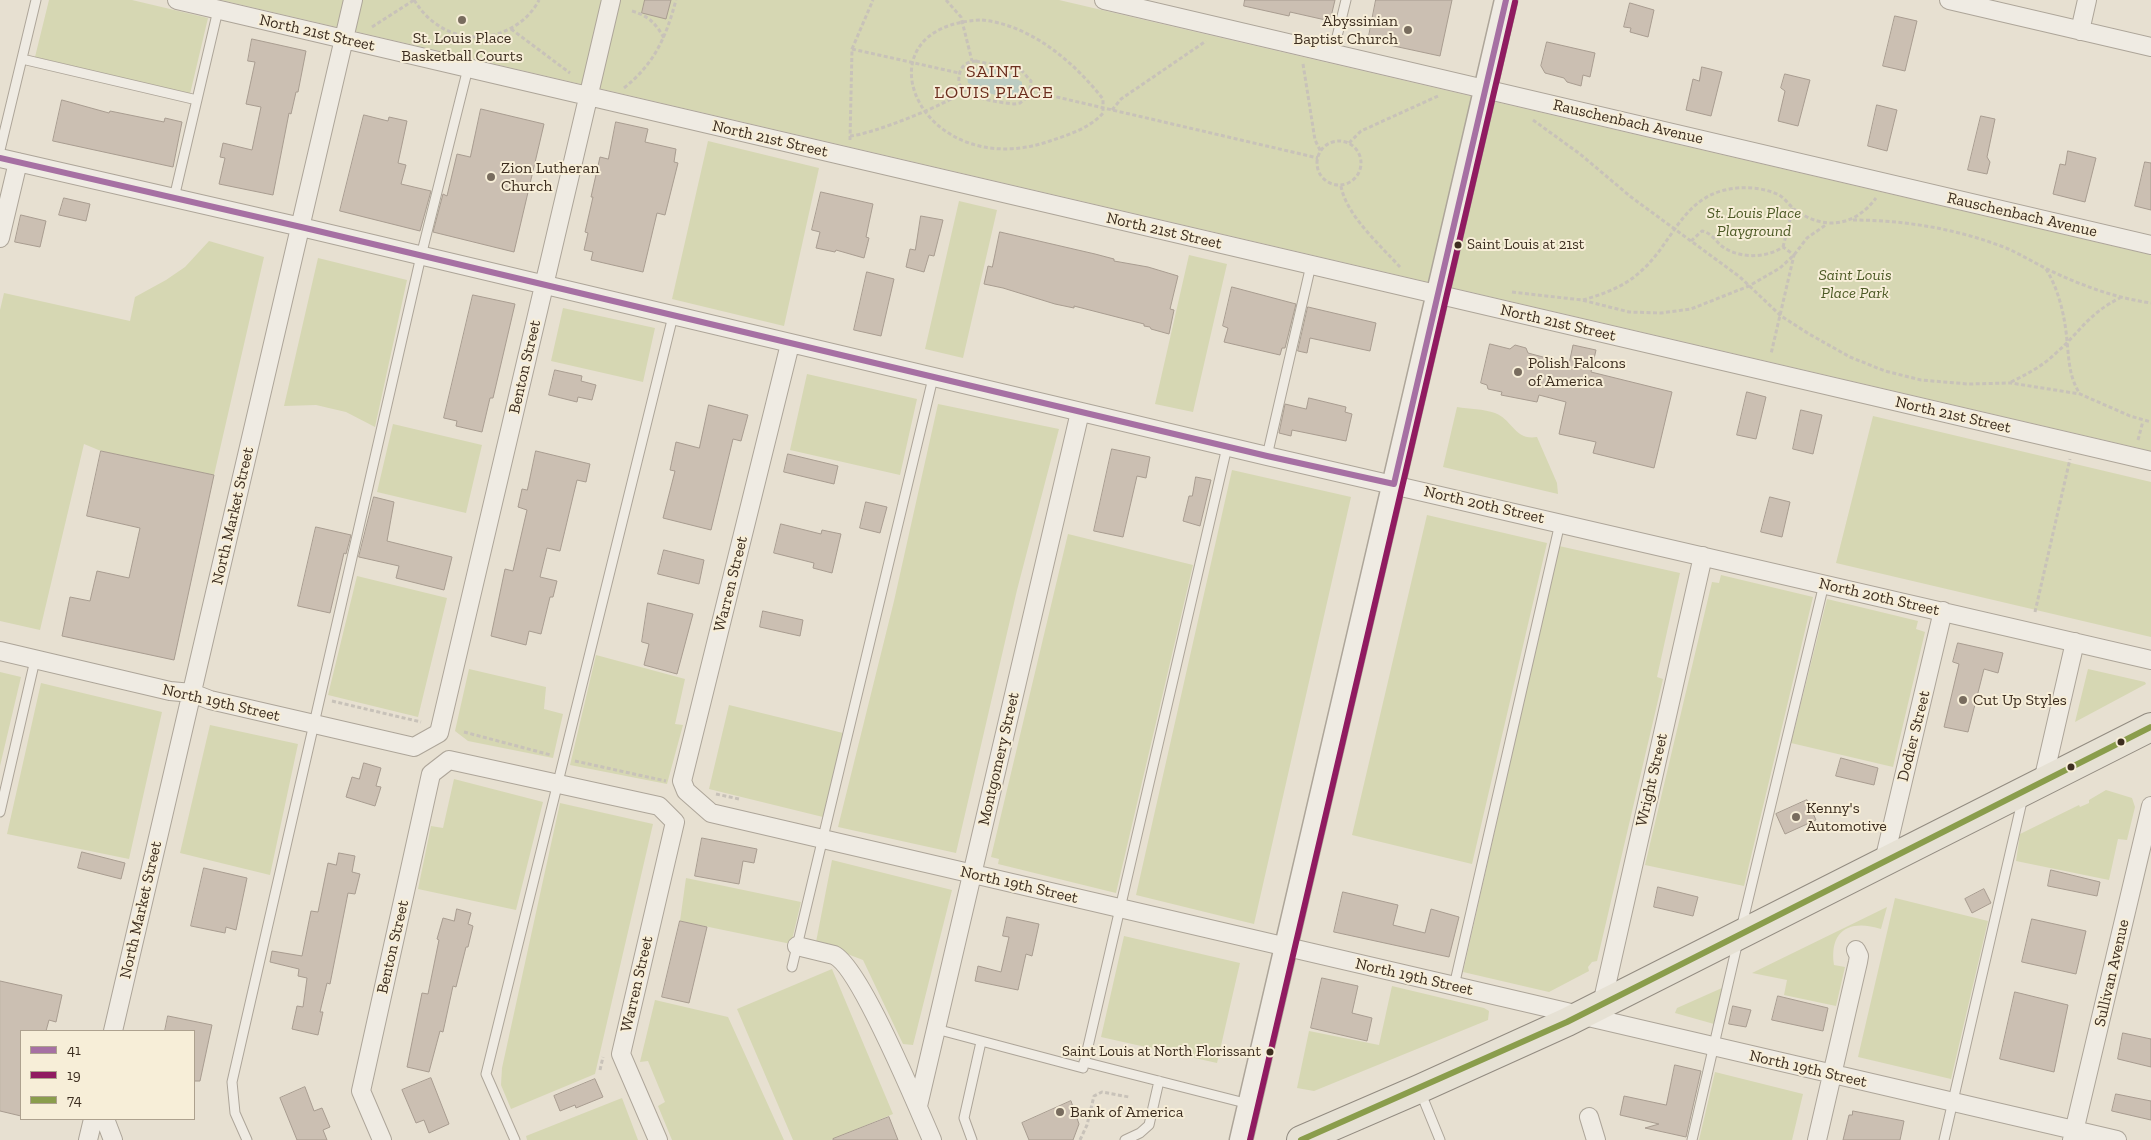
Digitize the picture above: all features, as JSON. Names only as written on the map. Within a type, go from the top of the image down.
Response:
[{"type":"main road","points":[[1301,1140],[1419,1089],[1591,1010],[2151,727]]},
{"type":"street","name":"North 21st Street","points":[[177,0],[2151,461]]},
{"type":"street","name":"North Market Street","points":[[113,1030],[353,0]]},
{"type":"street","name":"Benton Street","points":[[439,733],[611,0]]},
{"type":"street","name":"Rauschenbach Avenue","points":[[1104,0],[2151,245]]},
{"type":"street","points":[[1241,1140],[1506,0]]},
{"type":"street","points":[[2080,31],[2087,0]]},
{"type":"street","points":[[1960,1],[2151,47]]},
{"type":"street","name":"North 20th Street","points":[[0,158],[300,227],[1227,447],[2151,660]]},
{"type":"street","points":[[0,238],[18,162]]},
{"type":"street","name":"Warren Street","points":[[711,813],[686,791],[682,781],[790,344]]},
{"type":"street","name":"Montgomery Street","points":[[918,1106],[1080,412]]},
{"type":"street","name":"Wright Street","points":[[1591,1010],[1703,556]]},
{"type":"street","name":"Dodier Street","points":[[1884,861],[1943,612]]},
{"type":"street","points":[[2034,785],[2075,642]]},
{"type":"street","name":"North 19th Street","points":[[0,651],[170,691],[192,693],[210,700],[414,747],[439,733]]},
{"type":"street","name":"Benton Street","points":[[382,1140],[361,1092],[431,774],[449,760],[558,784]]},
{"type":"street","name":"Warren Street","points":[[558,784],[659,806],[675,822],[620,1054],[658,1140]]},
{"type":"street","name":"Sullivan Avenue","points":[[2074,1135],[2151,806]]},
{"type":"street","name":"North 19th Street","points":[[711,813],[1454,986],[1591,1010],[1714,1046],[1953,1103],[2074,1135],[2117,1140]]},
{"type":"street","points":[[797,946],[834,955],[840,958],[846,965],[866,995],[932,1140]]},
{"type":"street","points":[[1816,1140],[1858,962],[1859,956],[1856,950]]},
{"type":"street","points":[[1589,1117],[1596,1140]]},
{"type":"street","points":[[88,1140],[93,1120]]},
{"type":"street","points":[[105,1120],[113,1140]]},
{"type":"lane","points":[[0,150],[36,0]]},
{"type":"lane","points":[[1333,54],[1346,0]]},
{"type":"lane","points":[[174,198],[218,10]]},
{"type":"lane","points":[[22,59],[197,100]]},
{"type":"lane","points":[[247,1140],[235,1113],[232,1082],[421,256],[468,68]]},
{"type":"lane","points":[[1267,456],[1310,265]]},
{"type":"lane","points":[[515,1140],[486,1074],[673,316]]},
{"type":"lane","points":[[792,967],[933,378]]},
{"type":"lane","points":[[936,1029],[1083,1068],[1227,447]]},
{"type":"lane","points":[[1454,986],[1560,523]]},
{"type":"lane","points":[[1692,1140],[1824,584]]},
{"type":"lane","points":[[0,812],[35,660]]},
{"type":"lane","points":[[1944,1140],[2013,836],[2034,785]]},
{"type":"lane","points":[[972,1140],[964,1118],[981,1042]]},
{"type":"lane","points":[[1084,1062],[1250,1104]]},
{"type":"lane","points":[[1124,1140],[1140,1133],[1148,1125],[1159,1081]]},
{"type":"lane","points":[[1419,1089],[1440,1140]]},
{"type":"path","points":[[367,28],[414,0],[423,13],[435,24],[449,32],[464,36],[496,35],[510,29],[531,13],[539,0]]},
{"type":"path","points":[[619,90],[626,87],[652,60],[664,38],[676,0]]},
{"type":"path","points":[[850,147],[852,49],[873,0]]},
{"type":"path","points":[[946,0],[959,14],[963,22],[972,61]]},
{"type":"path","points":[[632,11],[651,20],[664,38]]},
{"type":"path","points":[[993,21],[1028,34],[1075,69],[1103,99],[1103,113],[1091,123],[1034,147],[1002,150],[978,147],[954,138],[936,124],[924,110],[912,83],[912,63],[917,51],[929,37],[942,29],[963,22],[993,21]]},
{"type":"path","points":[[510,29],[572,75]]},
{"type":"path","points":[[1112,110],[1117,103],[1129,94],[1210,40]]},
{"type":"path","points":[[852,49],[959,73]]},
{"type":"path","points":[[972,61],[980,61],[1022,71],[1031,81],[1031,91],[1025,100],[1014,104],[974,96],[965,91],[959,83],[959,73],[962,67],[972,61]]},
{"type":"path","points":[[1298,61],[1304,66],[1315,140],[1320,152]]},
{"type":"path","points":[[850,136],[868,132],[924,110],[965,91]]},
{"type":"path","points":[[1031,91],[1318,158]]},
{"type":"path","points":[[1349,143],[1361,131],[1444,94]]},
{"type":"path","points":[[1527,117],[1554,133],[1631,198],[1674,228],[1749,286],[1781,316],[1808,334],[1850,356],[1904,376],[1936,382],[2011,383],[2080,394],[2130,416],[2151,422]]},
{"type":"path","points":[[1337,141],[1349,143],[1360,154],[1361,168],[1354,180],[1341,186],[1334,185],[1323,178],[1319,172],[1318,158],[1320,152],[1330,143],[1337,141]]},
{"type":"path","points":[[1341,186],[1350,210],[1404,271]]},
{"type":"path","points":[[1582,300],[1600,295],[1630,281],[1653,259],[1674,228],[1692,208],[1709,196],[1724,190],[1762,189],[1779,195],[1793,208],[1827,224]]},
{"type":"path","points":[[1853,220],[1863,213],[1878,195]]},
{"type":"path","points":[[1783,247],[1793,208]]},
{"type":"path","points":[[1504,290],[1582,300],[1629,312],[1661,313],[1691,309],[1708,304],[1749,286],[1780,268],[1794,255],[1807,238],[1827,224],[1853,220],[1903,222],[1963,235],[2004,248],[2046,269],[2120,298],[2151,303]]},
{"type":"path","points":[[1691,241],[1702,231],[1706,232],[1725,248],[1745,255],[1762,256],[1783,247]]},
{"type":"path","points":[[1783,247],[1794,255]]},
{"type":"path","points":[[1769,362],[1794,255]]},
{"type":"path","points":[[2046,269],[2059,299],[2067,341],[2069,369],[2080,394]]},
{"type":"path","points":[[2011,383],[2046,362],[2098,311],[2120,298]]},
{"type":"path","points":[[2035,612],[2070,459]]},
{"type":"path","points":[[324,699],[421,722]]},
{"type":"path","points":[[464,732],[551,755]]},
{"type":"path","points":[[572,761],[668,781]]},
{"type":"path","points":[[712,793],[745,801]]},
{"type":"path","points":[[1080,1140],[1087,1124],[1094,1096],[1102,1092],[1129,1097]]},
{"type":"green space","points":[[49,0],[132,0],[208,18],[190,94],[35,57]]},
{"type":"green space","name":"Saint Louis Place Park","points":[[221,0],[1059,0],[2151,255],[2151,451]]},
{"type":"green space","points":[[708,141],[819,168],[784,326],[672,299]]},
{"type":"green space","points":[[959,201],[997,210],[963,358],[925,349]]},
{"type":"green space","points":[[209,241],[264,257],[214,475],[101,451],[84,444],[40,630],[0,621],[0,310],[4,293],[130,321],[135,297],[185,267]]},
{"type":"green space","points":[[1189,255],[1227,264],[1193,412],[1155,404]]},
{"type":"green space","points":[[318,258],[407,280],[375,427],[346,412],[316,405],[284,406]]},
{"type":"green space","points":[[563,308],[655,328],[643,382],[551,361]]},
{"type":"green space","points":[[807,374],[917,399],[900,475],[790,450]]},
{"type":"green space","points":[[938,404],[1059,429],[1017,590],[956,853],[838,827],[894,601]]},
{"type":"green space","points":[[1457,407],[1495,413],[1524,436],[1537,437],[1557,483],[1558,494],[1443,467]]},
{"type":"green space","points":[[1873,416],[2151,482],[2151,637],[1836,563]]},
{"type":"green space","points":[[393,424],[482,445],[466,513],[377,492]]},
{"type":"green space","points":[[1232,470],[1351,497],[1254,924],[1136,895]]},
{"type":"green space","points":[[1427,515],[1547,543],[1472,864],[1352,835]]},
{"type":"green space","points":[[1068,534],[1193,565],[1116,893],[998,864],[999,859],[991,857]]},
{"type":"green space","points":[[1559,546],[1680,573],[1657,677],[1663,679],[1597,961],[1592,962],[1588,967],[1589,971],[1549,992],[1463,972]]},
{"type":"green space","points":[[1721,575],[1813,597],[1744,886],[1645,865],[1712,582],[1719,583]]},
{"type":"green space","points":[[357,576],[447,598],[418,717],[328,695]]},
{"type":"green space","points":[[1827,599],[1918,621],[1916,629],[1925,632],[1893,767],[1791,743]]},
{"type":"green space","points":[[596,655],[685,679],[675,724],[683,725],[667,784],[570,765]]},
{"type":"green space","points":[[469,669],[546,687],[544,709],[563,714],[553,758],[468,741],[455,731]]},
{"type":"green space","points":[[2088,669],[2145,682],[2146,684],[2075,722]]},
{"type":"green space","points":[[0,672],[21,677],[0,766]]},
{"type":"green space","points":[[41,683],[162,712],[129,859],[7,834]]},
{"type":"green space","points":[[729,705],[843,733],[823,817],[709,789]]},
{"type":"green space","points":[[210,725],[298,744],[270,875],[180,853]]},
{"type":"green space","points":[[454,779],[543,802],[516,910],[418,889],[431,826],[443,828]]},
{"type":"green space","points":[[2106,790],[2132,798],[2135,807],[2127,840],[2118,839],[2109,880],[2016,861],[2020,834],[2079,805],[2080,807],[2089,803],[2089,800]]},
{"type":"green space","points":[[560,803],[653,824],[595,1074],[511,1109],[501,1085],[502,1068]]},
{"type":"green space","points":[[832,860],[952,890],[913,1045],[903,1044],[863,960],[816,942]]},
{"type":"green space","points":[[686,878],[801,902],[791,944],[680,921]]},
{"type":"green space","points":[[1895,898],[1988,921],[1951,1079],[1858,1057]]},
{"type":"green space","points":[[1887,907],[1881,929],[1860,925],[1844,930],[1838,936],[1833,953],[1834,965],[1845,967],[1836,1006],[1784,995],[1787,980],[1752,973]]},
{"type":"green space","points":[[1124,936],[1240,963],[1217,1063],[1101,1037]]},
{"type":"green space","points":[[832,969],[893,1114],[831,1140],[793,1140],[737,1009]]},
{"type":"green space","points":[[1392,986],[1484,1008],[1489,1011],[1488,1020],[1314,1091],[1297,1088],[1309,1031],[1379,1045]]},
{"type":"green space","points":[[1722,988],[1714,1024],[1675,1013],[1677,1008]]},
{"type":"green space","points":[[655,1000],[728,1017],[784,1140],[672,1140],[658,1106],[665,1102],[648,1061],[640,1062]]},
{"type":"green space","points":[[1715,1072],[1803,1094],[1792,1140],[1699,1140]]},
{"type":"green space","points":[[622,1098],[638,1140],[527,1140],[526,1136]]},
{"type":"shaded area","points":[[980,66],[1016,75],[1015,78],[1022,82],[1022,91],[1017,95],[1011,95],[1010,98],[974,90],[975,86],[968,83],[967,76],[970,71],[979,69]]},
{"type":"building","points":[[645,0],[671,0],[666,19],[642,13]]},
{"type":"building","points":[[1245,0],[1335,0],[1330,21],[1290,12],[1289,16],[1244,6]]},
{"type":"building","name":"Abyssinian Baptist Church","points":[[1376,0],[1452,0],[1440,56],[1389,45],[1390,41],[1369,36]]},
{"type":"building","points":[[1630,3],[1654,10],[1648,37],[1630,32],[1631,28],[1624,27]]},
{"type":"building","points":[[1895,16],[1917,21],[1905,71],[1883,66]]},
{"type":"building","points":[[252,39],[306,51],[298,92],[296,92],[291,114],[289,113],[273,195],[219,184],[225,158],[220,157],[223,143],[252,150],[261,107],[246,104],[255,62],[248,61]]},
{"type":"building","points":[[1547,42],[1595,53],[1590,77],[1583,75],[1581,86],[1567,82],[1564,78],[1545,73],[1541,66]]},
{"type":"building","points":[[1702,67],[1722,72],[1711,116],[1686,110],[1693,79],[1699,81]]},
{"type":"building","points":[[1785,74],[1810,80],[1798,126],[1778,121],[1785,91],[1781,88]]},
{"type":"building","points":[[62,100],[109,113],[110,111],[164,122],[165,118],[182,122],[173,167],[53,141]]},
{"type":"building","points":[[1877,105],[1897,110],[1887,151],[1868,146]]},
{"type":"building","name":"Zion Lutheran Church","points":[[481,109],[544,124],[514,252],[433,232],[443,194],[447,196],[457,154],[470,157]]},
{"type":"building","points":[[364,115],[388,121],[389,117],[407,121],[398,163],[406,165],[401,184],[431,191],[420,231],[340,211]]},
{"type":"building","points":[[1981,116],[1995,119],[1987,157],[1990,162],[1987,174],[1968,170]]},
{"type":"building","points":[[616,122],[648,129],[645,142],[676,149],[674,162],[678,163],[665,215],[657,213],[643,272],[591,260],[593,252],[584,250],[588,233],[585,232],[593,197],[591,197],[600,157],[608,159]]},
{"type":"building","points":[[2068,151],[2096,158],[2085,202],[2053,194],[2060,164],[2065,165]]},
{"type":"building","points":[[2145,162],[2151,163],[2151,210],[2135,206]]},
{"type":"building","points":[[821,192],[873,204],[866,237],[869,238],[864,258],[836,250],[835,252],[816,248],[820,232],[812,230]]},
{"type":"building","points":[[64,198],[90,204],[86,221],[59,215]]},
{"type":"building","points":[[21,215],[46,221],[40,247],[15,242]]},
{"type":"building","points":[[921,216],[943,220],[934,256],[929,255],[924,272],[906,267],[910,249],[915,250]]},
{"type":"building","points":[[1000,232],[1095,254],[1114,259],[1114,261],[1148,267],[1178,276],[1170,309],[1174,310],[1169,334],[1151,329],[1144,326],[1144,324],[1074,306],[1074,308],[1055,304],[984,284],[988,266],[992,267]]},
{"type":"building","points":[[867,272],[894,279],[881,336],[854,330]]},
{"type":"building","points":[[1232,287],[1296,304],[1285,348],[1282,348],[1280,355],[1224,342],[1228,328],[1223,326]]},
{"type":"building","points":[[473,295],[515,304],[493,398],[490,398],[482,432],[456,426],[457,421],[444,418]]},
{"type":"building","points":[[1308,307],[1376,323],[1370,351],[1310,338],[1307,353],[1298,351]]},
{"type":"building","points":[[1490,344],[1510,349],[1515,345],[1526,348],[1528,353],[1569,364],[1573,345],[1596,350],[1591,372],[1672,392],[1654,468],[1593,453],[1596,442],[1559,434],[1566,402],[1539,395],[1537,402],[1501,395],[1502,392],[1488,389],[1487,385],[1481,383]]},
{"type":"building","points":[[555,370],[582,376],[581,381],[596,385],[592,400],[578,397],[577,402],[549,395]]},
{"type":"building","points":[[1747,392],[1766,397],[1756,439],[1737,435]]},
{"type":"building","points":[[1309,398],[1346,407],[1345,412],[1352,414],[1346,441],[1292,430],[1291,436],[1279,433],[1285,404],[1306,409]]},
{"type":"building","points":[[709,405],[748,415],[741,441],[733,439],[711,530],[663,518],[675,471],[670,470],[676,442],[699,448]]},
{"type":"building","points":[[1801,410],[1822,415],[1813,454],[1793,449]]},
{"type":"building","points":[[1112,449],[1150,457],[1146,478],[1137,476],[1123,537],[1094,531]]},
{"type":"building","points":[[101,451],[214,475],[174,660],[62,636],[70,597],[90,601],[97,571],[129,578],[140,528],[87,516]]},
{"type":"building","points":[[536,451],[590,464],[586,482],[577,480],[560,551],[547,548],[540,577],[557,581],[553,597],[550,597],[541,634],[529,631],[526,645],[491,636],[505,569],[513,571],[527,510],[518,507],[522,489],[527,490]]},
{"type":"building","points":[[788,454],[838,466],[834,484],[784,472]]},
{"type":"building","points":[[1196,477],[1211,480],[1200,526],[1183,521],[1189,496],[1192,496]]},
{"type":"building","points":[[374,497],[394,502],[387,541],[452,557],[444,590],[396,578],[399,566],[359,557]]},
{"type":"building","points":[[1770,497],[1790,502],[1782,537],[1761,532]]},
{"type":"building","points":[[866,502],[887,507],[880,533],[860,528]]},
{"type":"building","points":[[781,524],[821,534],[822,530],[841,534],[832,573],[813,568],[814,563],[774,553]]},
{"type":"building","points":[[316,527],[351,535],[346,554],[344,553],[330,613],[298,606]]},
{"type":"building","points":[[664,550],[704,560],[699,584],[658,574]]},
{"type":"building","points":[[648,603],[693,614],[677,674],[644,665],[649,644],[642,642]]},
{"type":"building","points":[[763,611],[803,620],[800,636],[760,627]]},
{"type":"building","name":"Cut Up Styles","points":[[1958,643],[2003,653],[1998,673],[1984,669],[1968,732],[1944,727],[1959,664],[1953,662]]},
{"type":"building","points":[[1841,758],[1878,768],[1874,785],[1836,776]]},
{"type":"building","points":[[364,763],[381,768],[376,786],[381,787],[375,806],[346,797],[352,777],[359,779]]},
{"type":"building","name":"Kenny's Automotive","points":[[1807,800],[1816,820],[1785,834],[1776,814]]},
{"type":"building","points":[[702,838],[757,849],[754,863],[743,861],[739,884],[695,876]]},
{"type":"building","points":[[82,852],[125,863],[121,879],[78,868]]},
{"type":"building","points":[[339,853],[355,856],[352,872],[360,874],[355,894],[348,893],[330,984],[327,983],[320,1012],[323,1012],[318,1035],[292,1029],[297,1006],[303,1007],[307,978],[298,976],[299,969],[270,962],[272,951],[302,956],[311,911],[318,912],[328,863],[336,865]]},
{"type":"building","points":[[204,868],[247,878],[236,930],[226,927],[225,933],[191,926]]},
{"type":"building","points":[[2051,870],[2100,882],[2097,896],[2048,886]]},
{"type":"building","points":[[1658,887],[1698,897],[1693,916],[1654,907]]},
{"type":"building","points":[[1984,889],[1991,903],[1972,913],[1965,899]]},
{"type":"building","points":[[1343,892],[1398,905],[1393,925],[1425,933],[1431,909],[1459,917],[1449,957],[1334,932]]},
{"type":"building","points":[[457,909],[471,913],[468,924],[473,926],[456,987],[453,986],[443,1032],[440,1031],[429,1072],[407,1067],[422,993],[428,994],[439,940],[437,939],[443,918],[454,921]]},
{"type":"building","points":[[1007,917],[1039,924],[1032,956],[1026,954],[1018,990],[975,981],[978,966],[1001,972],[1009,937],[1003,936]]},
{"type":"building","points":[[2032,919],[2086,931],[2076,974],[2022,962]]},
{"type":"building","points":[[680,921],[707,927],[689,1003],[662,997]]},
{"type":"building","points":[[1322,978],[1358,986],[1352,1013],[1372,1018],[1367,1041],[1311,1028]]},
{"type":"building","points":[[0,981],[62,995],[56,1022],[49,1020],[46,1030],[20,1030],[20,1116],[0,1111]]},
{"type":"building","points":[[2015,992],[2068,1005],[2054,1072],[2000,1059]]},
{"type":"building","points":[[1778,996],[1828,1008],[1823,1031],[1772,1020]]},
{"type":"building","points":[[1733,1006],[1751,1010],[1746,1027],[1729,1024]]},
{"type":"building","points":[[168,1016],[212,1025],[200,1081],[195,1081],[195,1030],[165,1030]]},
{"type":"building","points":[[2123,1033],[2151,1039],[2151,1067],[2118,1059]]},
{"type":"building","points":[[1675,1065],[1701,1071],[1686,1137],[1645,1128],[1659,1124],[1620,1115],[1624,1096],[1666,1105]]},
{"type":"building","points":[[431,1078],[449,1124],[429,1133],[424,1120],[416,1123],[402,1090]]},
{"type":"building","points":[[595,1079],[603,1097],[576,1108],[575,1105],[560,1111],[554,1096]]},
{"type":"building","points":[[305,1087],[314,1111],[322,1108],[330,1127],[323,1130],[327,1140],[297,1140],[280,1098]]},
{"type":"building","points":[[2116,1094],[2151,1101],[2151,1120],[2112,1111]]},
{"type":"building","name":"Bank of America","points":[[1071,1101],[1079,1124],[1073,1140],[1029,1140],[1022,1123]]},
{"type":"building","points":[[1853,1111],[1904,1121],[1900,1140],[1843,1140],[1849,1115],[1852,1115]]},
{"type":"building","points":[[889,1117],[898,1140],[833,1140],[833,1139]]},
{"type":"transit line","name":"41","points":[[0,158],[301,227],[1267,456],[1394,484],[1506,0]]},
{"type":"transit line","name":"19","points":[[1250,1140],[1515,2]]},
{"type":"transit line","name":"74","points":[[1301,1140],[1567,1022],[2151,727]]},
{"type":"place","name":"St. Louis Place Basketball Courts","points":[[462,20]]},
{"type":"place","name":"Abyssinian Baptist Church","points":[[1408,30]]},
{"type":"place","name":"Zion Lutheran Church","points":[[491,177]]},
{"type":"place","name":"Saint Louis at 21st","points":[[1458,245]]},
{"type":"place","name":"Polish Falcons of America","points":[[1518,372]]},
{"type":"place","name":"Cut Up Styles","points":[[1963,700]]},
{"type":"place","name":"Kenny's Automotive","points":[[1796,817]]},
{"type":"place","name":"Saint Louis at North Florissant","points":[[1270,1052]]},
{"type":"place","name":"Bank of America","points":[[1060,1112]]},
{"type":"district","name":"SAINT LOUIS PLACE","points":[[994,82]]},
{"type":"park label","name":"St. Louis Place Playground","points":[[1754,222]]}]
